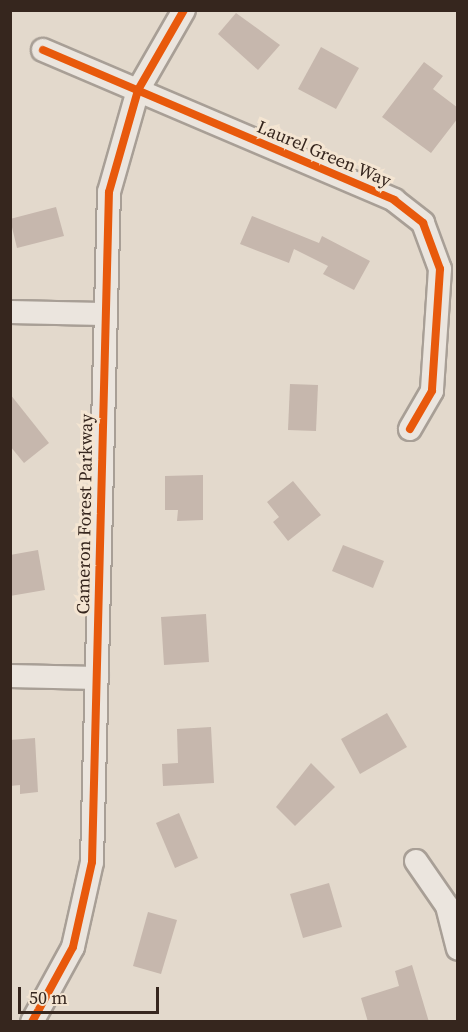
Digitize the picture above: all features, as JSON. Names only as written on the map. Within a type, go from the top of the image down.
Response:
[{"type":"street","name":"Cameron Forest Parkway","points":[[32,1022],[73,947],[86,905],[92,862],[103,314],[109,192],[138,90],[184,10]]},
{"type":"street","name":"Laurel Green Way","points":[[43,50],[394,201],[423,223],[440,269],[432,391],[410,429]]},
{"type":"street","points":[[10,312],[103,314]]},
{"type":"street","points":[[10,675],[97,678]]},
{"type":"street","points":[[416,861],[435,881],[447,906],[458,949]]},
{"type":"building","points":[[236,13],[280,45],[258,70],[218,34]]},
{"type":"building","points":[[321,47],[359,68],[336,109],[298,89]]},
{"type":"building","points":[[424,62],[443,76],[433,89],[458,108],[458,118],[431,153],[382,117]]},
{"type":"building","points":[[56,207],[64,236],[17,248],[10,219]]},
{"type":"building","points":[[252,216],[319,243],[322,236],[370,261],[354,290],[323,274],[328,266],[294,249],[289,263],[240,244]]},
{"type":"building","points":[[290,384],[318,385],[316,431],[288,430]]},
{"type":"building","points":[[10,394],[49,443],[24,463],[10,446]]},
{"type":"building","points":[[203,475],[203,520],[177,521],[178,510],[165,510],[165,476]]},
{"type":"building","points":[[293,481],[321,515],[288,541],[273,522],[279,517],[267,502]]},
{"type":"building","points":[[343,545],[384,561],[373,588],[332,571]]},
{"type":"building","points":[[38,550],[45,590],[10,596],[10,555]]},
{"type":"building","points":[[206,614],[209,662],[164,665],[161,617]]},
{"type":"building","points":[[387,713],[407,747],[360,774],[341,739]]},
{"type":"building","points":[[211,727],[214,783],[163,786],[162,764],[178,763],[177,729]]},
{"type":"building","points":[[35,738],[38,792],[20,794],[20,785],[10,786],[10,740]]},
{"type":"building","points":[[311,763],[335,787],[295,826],[276,807]]},
{"type":"building","points":[[179,813],[198,858],[175,868],[156,823]]},
{"type":"building","points":[[329,883],[342,927],[303,938],[290,894]]},
{"type":"building","points":[[148,912],[177,920],[161,974],[133,966]]},
{"type":"building","points":[[412,965],[429,1022],[368,1022],[361,998],[399,986],[395,971]]},
{"type":"cycle path","points":[[32,1022],[73,947],[92,862],[109,192],[138,90],[184,10]]},
{"type":"cycle path","points":[[43,50],[394,200],[423,223],[440,269],[432,391],[410,429]]}]
